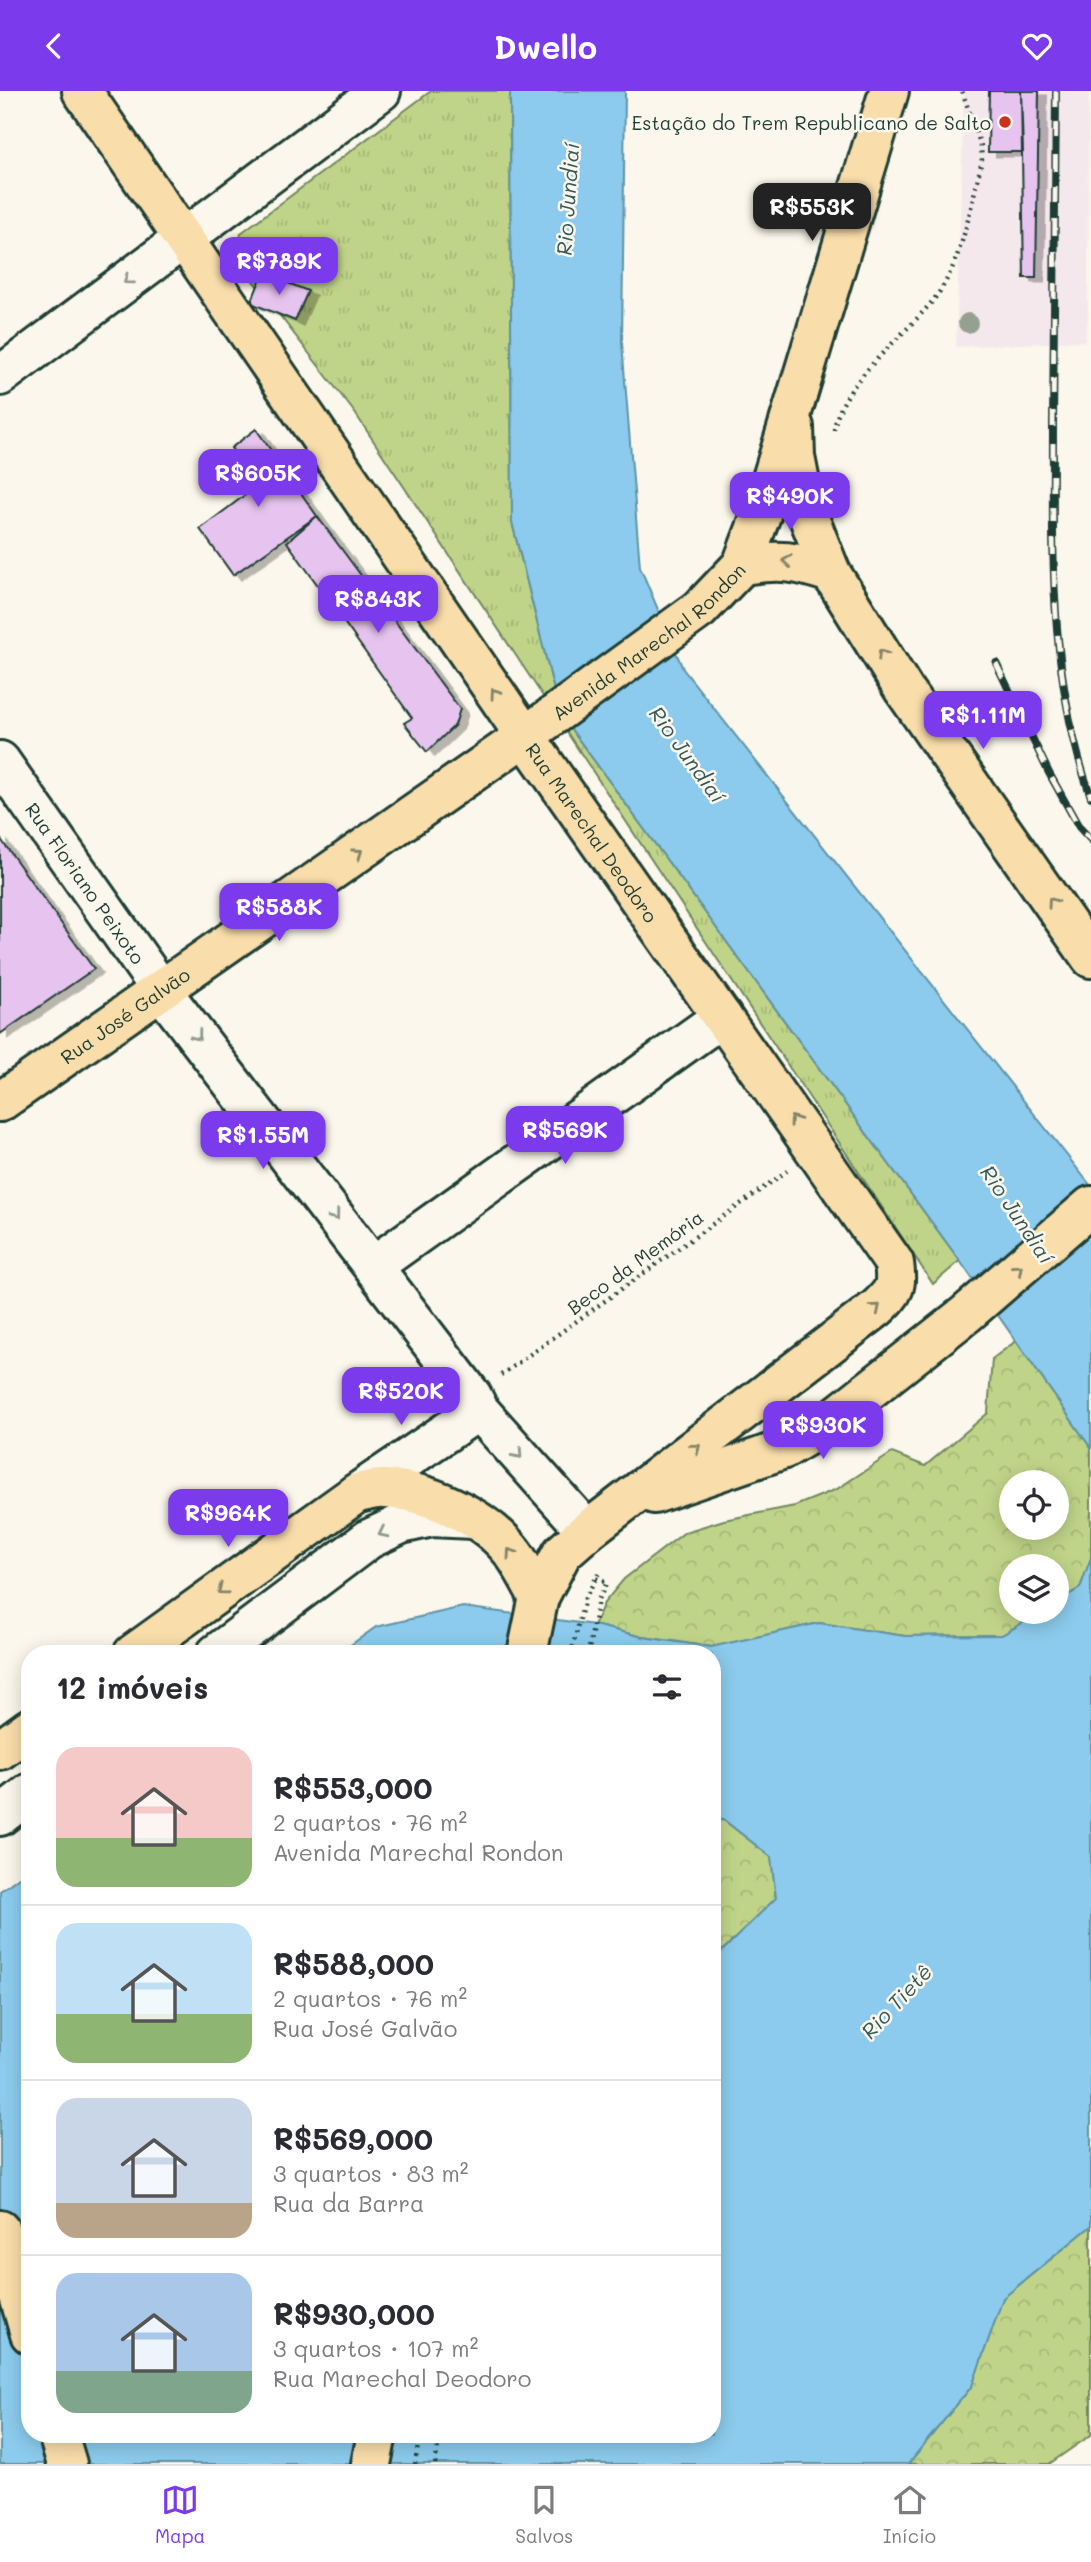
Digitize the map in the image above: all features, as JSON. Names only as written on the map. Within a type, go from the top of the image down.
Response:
[{"type":"main road","name":"Rua Marechal Deodoro","points":[[82,91],[183,239],[535,729],[722,1017],[894,1263],[896,1285],[877,1308],[562,1553],[539,1597],[529,1645]]},
{"type":"main road","name":"Avenida Marechal Rondon","points":[[535,729],[700,609],[742,565],[761,515],[888,91]]},
{"type":"main road","points":[[793,411],[795,457],[805,508],[831,573],[904,689],[1091,958]]},
{"type":"main road","points":[[742,565],[774,560],[800,562],[831,573]]},
{"type":"main road","name":"Rua José Galvão","points":[[0,1101],[535,729]]},
{"type":"main road","name":"Rua Marechal Deodoro","points":[[623,1504],[784,1449],[825,1425],[966,1314],[1091,1206]]},
{"type":"main road","points":[[146,1645],[357,1493],[382,1489],[414,1494],[445,1504],[494,1532],[510,1549],[539,1597]]},
{"type":"main road","points":[[0,1750],[21,1735]]},
{"type":"main road","points":[[0,2230],[21,2303]]},
{"type":"main road","points":[[60,2443],[66,2464]]},
{"type":"main road","points":[[371,2464],[375,2443]]},
{"type":"street","points":[[0,376],[381,91]]},
{"type":"street","name":"Rua Floriano Peixoto","points":[[0,761],[162,989],[475,1403],[587,1531]]},
{"type":"street","points":[[373,1266],[722,1017]]},
{"type":"street","points":[[357,1493],[475,1403]]},
{"type":"street","points":[[228,1645],[369,1539],[401,1524],[432,1517],[473,1519]]},
{"type":"street","points":[[0,1816],[21,1800]]},
{"type":"path","points":[[833,435],[835,421],[851,391],[937,296],[953,269],[982,161],[981,146],[962,91]]},
{"type":"path","name":"Beco da Memória","points":[[475,1403],[815,1151]]},
{"type":"path","points":[[573,1645],[585,1598]]},
{"type":"path","points":[[590,1645],[598,1601]]},
{"type":"path","points":[[415,2464],[418,2443]]},
{"type":"path","points":[[435,2464],[438,2443]]},
{"type":"shaded area","points":[[964,91],[1089,91],[1088,320],[1085,341],[956,347]]},
{"type":"green space","points":[[431,91],[510,91],[512,522],[560,714],[960,1261],[933,1284],[355,413],[237,260],[241,233]]},
{"type":"green space","points":[[1016,1341],[1091,1448],[1091,1558],[1080,1588],[1069,1595],[1069,1554],[999,1554],[999,1624],[1021,1624],[1002,1635],[905,1636],[819,1623],[721,1645],[698,1645],[643,1637],[594,1625],[604,1603],[624,1579],[685,1532],[724,1520],[795,1506],[837,1489],[892,1453],[925,1466],[988,1413],[992,1359]]},
{"type":"green space","points":[[721,1820],[771,1857],[776,1898],[721,1952]]},
{"type":"green space","points":[[1091,2226],[1091,2435],[1049,2464],[908,2464],[972,2386],[1003,2298]]},
{"type":"water","name":"Rio Jundiaí","points":[[510,91],[625,91],[622,343],[640,567],[683,669],[1091,1186],[1091,1448],[960,1261],[560,714],[512,522]]},
{"type":"water","name":"Rio Tietê","points":[[1091,1558],[1091,2226],[1003,2298],[972,2386],[908,2464],[0,2464],[0,1891],[21,1876],[21,2443],[721,2443],[721,1952],[776,1898],[771,1857],[721,1820],[720,1645],[819,1623],[905,1636],[1002,1635],[1021,1624],[1069,1624],[1069,1595],[1080,1588]]},
{"type":"water","points":[[463,1607],[594,1625],[643,1637],[697,1645],[351,1645],[376,1627]]},
{"type":"building","name":"Estação do Trem Republicano de Salto","points":[[989,91],[1021,91],[1023,152],[988,152]]},
{"type":"building","points":[[1021,91],[1039,91],[1036,278],[1024,278]]},
{"type":"building","points":[[263,273],[308,291],[295,321],[251,303]]},
{"type":"building","points":[[256,429],[317,516],[233,575],[200,529],[257,486],[231,448]]},
{"type":"building","points":[[317,516],[460,709],[455,725],[427,752],[404,723],[412,718],[287,542]]},
{"type":"building","points":[[0,838],[94,969],[0,1034]]},
{"type":"railway","points":[[1056,91],[1053,472],[1056,613],[1067,706],[1091,797]]},
{"type":"railway","points":[[996,663],[1049,773],[1079,827],[1091,840]]},
{"type":"place","name":"Estação do Trem Republicano de Salto","points":[[1005,122]]}]
